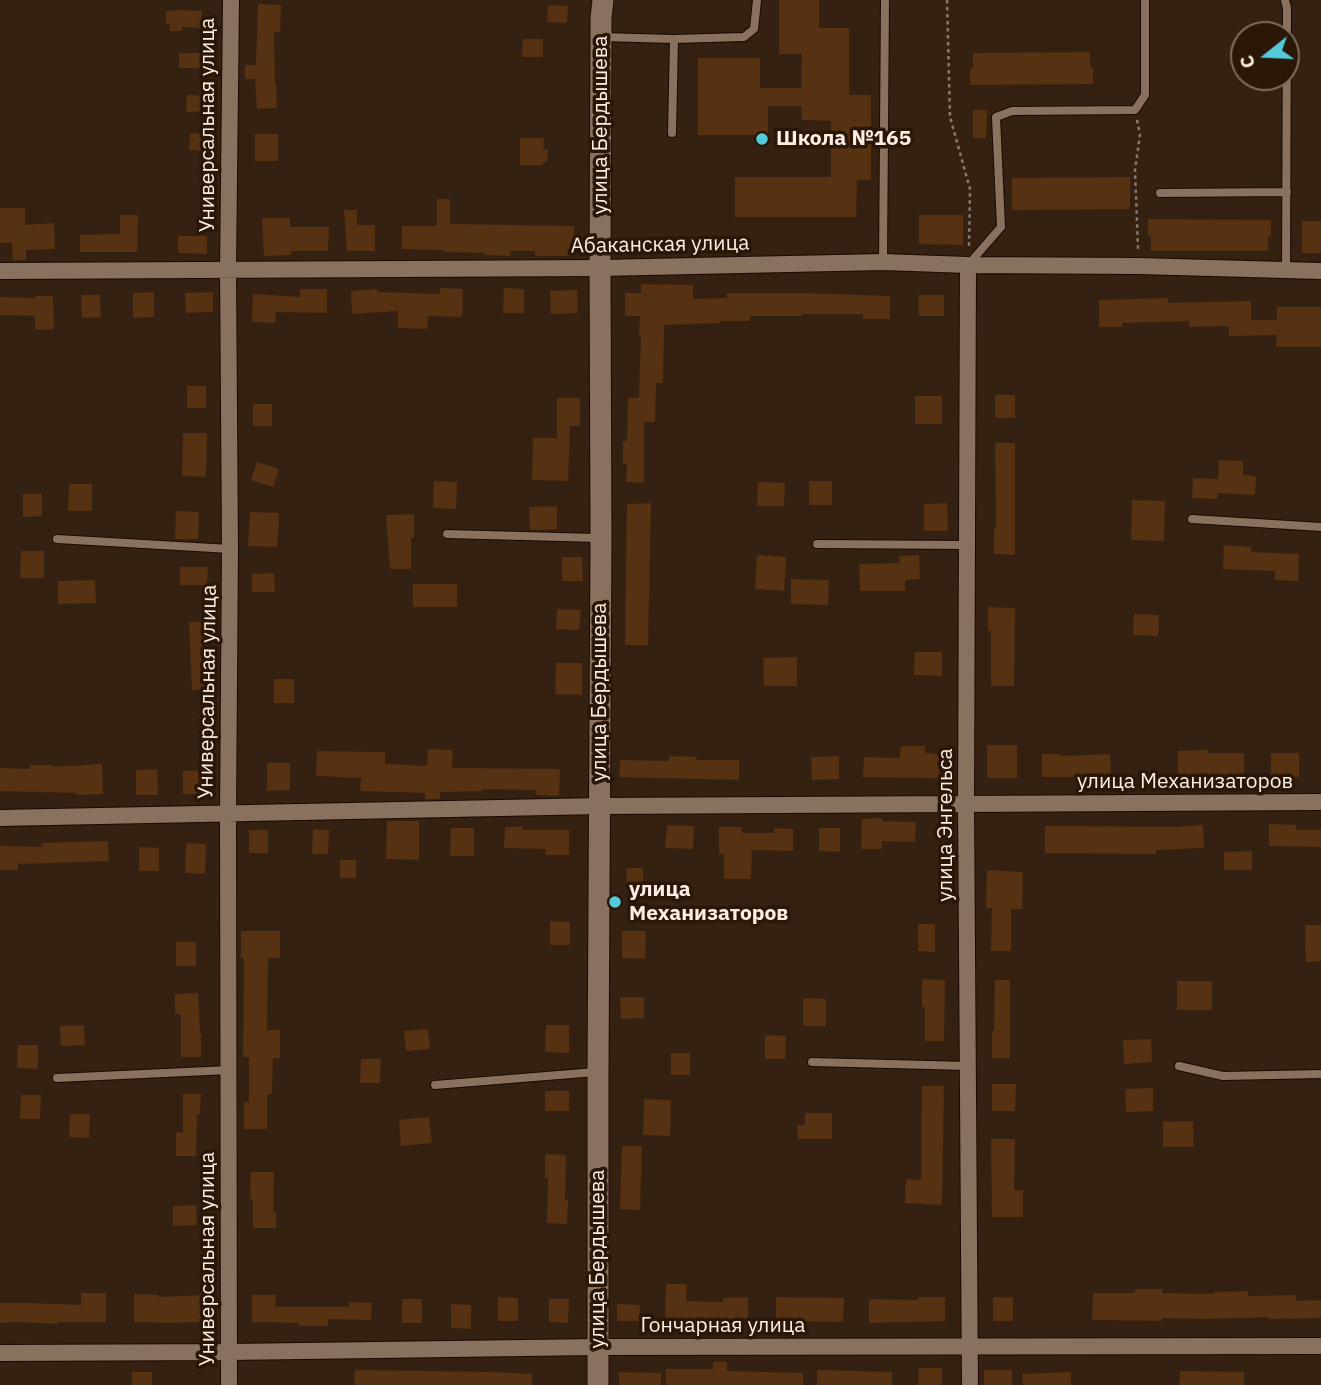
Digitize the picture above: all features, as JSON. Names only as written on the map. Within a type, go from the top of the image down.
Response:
[{"type":"street","name":"Универсальная улица","points":[[229,1385],[230,0]]},
{"type":"street","name":"улица Бердышева","points":[[598,1385],[603,0]]},
{"type":"street","name":"Абаканская улица","points":[[0,271],[600,268],[883,262],[1321,271]]},
{"type":"street","name":"улица Энгельса","points":[[968,265],[966,804],[970,1385]]},
{"type":"street","name":"улица Механизаторов","points":[[0,818],[600,806],[1321,802]]},
{"type":"street","name":"Гончарная улица","points":[[0,1353],[598,1347],[1321,1346]]},
{"type":"lane","points":[[601,37],[744,37],[754,29],[757,0]]},
{"type":"lane","points":[[883,262],[885,0]]},
{"type":"lane","points":[[968,265],[1001,227],[996,117],[1012,111],[1135,110],[1145,95],[1145,0]]},
{"type":"lane","points":[[1285,0],[1286,270]]},
{"type":"lane","points":[[672,133],[674,39]]},
{"type":"lane","points":[[1160,193],[1287,192]]},
{"type":"lane","points":[[1192,519],[1321,527]]},
{"type":"lane","points":[[447,534],[601,538]]},
{"type":"lane","points":[[57,539],[230,549]]},
{"type":"lane","points":[[817,544],[968,545]]},
{"type":"lane","points":[[812,1062],[968,1066]]},
{"type":"lane","points":[[1179,1066],[1223,1076],[1321,1074]]},
{"type":"lane","points":[[57,1078],[229,1070]]},
{"type":"lane","points":[[435,1084],[598,1072]]},
{"type":"path","points":[[947,0],[950,117],[970,189],[968,265]]},
{"type":"path","points":[[1135,110],[1140,135],[1135,170],[1138,266]]},
{"type":"building","points":[[779,0],[819,0],[819,28],[849,28],[849,95],[871,95],[871,180],[857,180],[856,217],[735,217],[735,177],[831,177],[831,121],[802,120],[801,106],[768,106],[768,135],[698,135],[698,58],[760,58],[760,88],[801,88],[802,54],[779,54]]},
{"type":"building","points":[[258,4],[281,5],[280,32],[274,32],[277,108],[257,109],[255,79],[245,79],[245,65],[256,65]]},
{"type":"building","points":[[548,5],[568,6],[567,23],[547,22]]},
{"type":"building","points":[[166,11],[202,11],[201,28],[182,27],[182,31],[170,31],[170,24],[166,24]]},
{"type":"building","points":[[523,39],[543,39],[543,57],[522,57]]},
{"type":"building","points":[[1090,52],[1093,84],[970,85],[973,53]]},
{"type":"building","points":[[179,53],[202,53],[203,68],[179,68]]},
{"type":"building","points":[[187,95],[213,96],[213,111],[186,112]]},
{"type":"building","points":[[973,110],[987,110],[986,138],[973,138]]},
{"type":"building","points":[[190,133],[210,134],[210,151],[189,150]]},
{"type":"building","points":[[255,134],[278,134],[278,161],[255,161]]},
{"type":"building","points":[[520,138],[544,138],[543,149],[548,149],[547,162],[543,162],[543,165],[520,165]]},
{"type":"building","points":[[1130,177],[1130,209],[1012,210],[1012,178]]},
{"type":"building","points":[[437,199],[450,199],[450,224],[574,226],[575,256],[535,256],[535,251],[510,251],[510,256],[402,249],[402,226],[437,226]]},
{"type":"building","points":[[0,208],[25,208],[25,225],[54,223],[55,249],[26,250],[26,260],[13,260],[12,243],[0,243]]},
{"type":"building","points":[[344,210],[357,210],[357,225],[375,225],[375,251],[347,251]]},
{"type":"building","points":[[120,215],[138,215],[137,252],[80,252],[80,235],[120,234]]},
{"type":"building","points":[[919,215],[963,215],[963,245],[919,244]]},
{"type":"building","points":[[262,218],[290,218],[290,227],[329,227],[328,251],[291,251],[291,255],[264,256]]},
{"type":"building","points":[[1148,219],[1271,220],[1271,237],[1268,236],[1268,251],[1151,251]]},
{"type":"building","points":[[1302,221],[1321,221],[1321,253],[1302,253]]},
{"type":"building","points":[[178,236],[207,236],[207,254],[178,253]]},
{"type":"building","points":[[641,284],[693,285],[693,299],[727,298],[727,293],[890,296],[890,319],[863,319],[863,314],[802,314],[750,316],[750,321],[664,325],[663,383],[656,383],[655,422],[644,422],[644,483],[626,482],[627,464],[623,464],[623,441],[627,441],[628,398],[639,398],[641,336],[640,316],[625,316],[625,293],[641,293]]},
{"type":"building","points":[[440,288],[463,289],[462,317],[428,316],[427,329],[398,328],[398,311],[352,314],[351,291],[378,289],[378,292],[440,294]]},
{"type":"building","points":[[504,288],[524,289],[524,313],[503,313]]},
{"type":"building","points":[[300,289],[327,289],[327,313],[276,312],[275,323],[252,322],[253,294],[300,297]]},
{"type":"building","points":[[577,290],[578,313],[551,314],[550,291]]},
{"type":"building","points":[[154,292],[154,317],[133,318],[133,293]]},
{"type":"building","points":[[213,292],[213,312],[186,313],[185,293]]},
{"type":"building","points":[[81,295],[100,295],[101,317],[82,318]]},
{"type":"building","points":[[918,295],[944,295],[944,316],[919,316]]},
{"type":"building","points":[[53,296],[54,329],[35,330],[35,316],[0,315],[0,297]]},
{"type":"building","points":[[1168,298],[1168,303],[1251,301],[1251,320],[1277,320],[1277,307],[1321,307],[1321,347],[1276,347],[1277,335],[1229,336],[1229,326],[1189,327],[1189,321],[1122,323],[1122,327],[1099,327],[1099,300]]},
{"type":"building","points":[[187,386],[206,386],[206,408],[187,408]]},
{"type":"building","points":[[995,395],[1015,395],[1015,418],[995,418]]},
{"type":"building","points":[[915,396],[942,396],[942,424],[915,424]]},
{"type":"building","points":[[557,398],[580,398],[580,426],[570,426],[568,481],[532,480],[533,438],[557,438]]},
{"type":"building","points":[[253,404],[272,404],[272,426],[253,426]]},
{"type":"building","points":[[183,433],[207,433],[206,477],[182,476]]},
{"type":"building","points":[[995,443],[1015,443],[1015,555],[994,554]]},
{"type":"building","points":[[1219,460],[1243,461],[1243,475],[1256,476],[1255,495],[1217,493],[1217,499],[1192,498],[1193,478],[1218,479]]},
{"type":"building","points":[[257,462],[279,469],[273,487],[251,480]]},
{"type":"building","points":[[434,481],[457,482],[456,509],[433,508]]},
{"type":"building","points":[[809,481],[832,481],[832,505],[809,505]]},
{"type":"building","points":[[758,482],[785,483],[784,506],[757,506]]},
{"type":"building","points":[[69,484],[92,484],[92,511],[68,511]]},
{"type":"building","points":[[23,494],[42,494],[42,516],[23,517]]},
{"type":"building","points":[[1132,500],[1165,501],[1164,541],[1131,540]]},
{"type":"building","points":[[651,503],[648,645],[625,645],[627,504]]},
{"type":"building","points":[[947,503],[948,531],[924,531],[924,504]]},
{"type":"building","points":[[557,506],[557,529],[530,530],[529,507]]},
{"type":"building","points":[[176,511],[199,512],[198,539],[175,539]]},
{"type":"building","points":[[250,512],[279,513],[277,547],[248,546]]},
{"type":"building","points":[[414,514],[411,569],[390,569],[386,515]]},
{"type":"building","points":[[1224,545],[1251,547],[1251,552],[1299,554],[1298,581],[1275,580],[1275,571],[1223,569]]},
{"type":"building","points":[[21,551],[44,551],[44,578],[20,578]]},
{"type":"building","points":[[757,555],[786,557],[784,591],[755,589]]},
{"type":"building","points":[[919,555],[920,579],[905,580],[905,591],[860,591],[859,564],[900,563],[899,556]]},
{"type":"building","points":[[562,557],[582,557],[583,581],[562,581]]},
{"type":"building","points":[[180,567],[208,567],[207,585],[180,585]]},
{"type":"building","points":[[274,573],[275,592],[252,592],[252,574]]},
{"type":"building","points":[[791,579],[829,580],[828,605],[791,604]]},
{"type":"building","points":[[95,580],[96,603],[58,604],[58,581]]},
{"type":"building","points":[[413,584],[457,584],[457,607],[413,607]]},
{"type":"building","points":[[988,607],[1015,608],[1014,686],[991,686]]},
{"type":"building","points":[[557,609],[581,610],[579,630],[556,629]]},
{"type":"building","points":[[1134,614],[1159,615],[1158,636],[1133,635]]},
{"type":"building","points":[[189,622],[208,622],[211,690],[192,690]]},
{"type":"building","points":[[915,652],[942,652],[942,676],[914,675]]},
{"type":"building","points":[[797,657],[797,686],[764,686],[763,658]]},
{"type":"building","points":[[556,663],[582,663],[582,695],[555,694]]},
{"type":"building","points":[[274,679],[294,679],[294,703],[274,703]]},
{"type":"building","points":[[987,745],[1017,745],[1017,778],[987,778]]},
{"type":"building","points":[[901,746],[925,746],[925,753],[940,754],[939,778],[863,777],[864,757],[900,758]]},
{"type":"building","points":[[428,749],[453,750],[452,768],[560,769],[559,796],[536,795],[536,790],[482,789],[440,792],[440,799],[425,799],[425,793],[360,791],[361,778],[316,776],[317,751],[385,752],[385,764],[427,766]]},
{"type":"building","points":[[1208,750],[1208,753],[1244,753],[1244,776],[1178,777],[1178,751]]},
{"type":"building","points":[[1271,753],[1299,753],[1299,777],[1271,777]]},
{"type":"building","points":[[1042,754],[1110,754],[1111,778],[1042,777]]},
{"type":"building","points":[[669,756],[697,757],[696,760],[739,760],[739,780],[619,777],[620,760],[669,761]]},
{"type":"building","points":[[839,756],[839,779],[812,780],[811,757]]},
{"type":"building","points":[[267,763],[290,763],[290,790],[267,791]]},
{"type":"building","points":[[102,764],[103,794],[0,791],[0,768],[30,769],[30,765],[53,767]]},
{"type":"building","points":[[157,769],[158,795],[136,795],[136,770]]},
{"type":"building","points":[[210,770],[210,794],[183,794],[183,771]]},
{"type":"building","points":[[882,818],[882,821],[916,822],[915,842],[882,841],[882,849],[861,849],[862,819]]},
{"type":"building","points":[[387,821],[419,821],[419,860],[386,859]]},
{"type":"building","points":[[1269,824],[1296,825],[1296,830],[1321,830],[1321,847],[1269,846]]},
{"type":"building","points":[[667,825],[694,826],[693,849],[665,848]]},
{"type":"building","points":[[1203,825],[1204,848],[1156,850],[1156,854],[1045,853],[1045,826]]},
{"type":"building","points":[[505,827],[522,827],[522,830],[569,830],[569,855],[545,855],[546,849],[504,848]]},
{"type":"building","points":[[719,827],[742,827],[742,833],[774,833],[774,828],[793,829],[793,851],[752,850],[751,879],[724,879],[724,854],[719,854]]},
{"type":"building","points":[[451,828],[474,828],[474,856],[450,856]]},
{"type":"building","points":[[819,828],[840,828],[840,852],[819,851]]},
{"type":"building","points":[[313,829],[329,830],[328,854],[312,854]]},
{"type":"building","points":[[249,830],[268,830],[268,853],[249,853]]},
{"type":"building","points":[[108,841],[109,861],[18,864],[18,870],[0,870],[0,846],[42,847],[41,843]]},
{"type":"building","points":[[186,843],[206,844],[205,874],[185,873]]},
{"type":"building","points":[[139,847],[159,848],[159,871],[139,871]]},
{"type":"building","points":[[1252,851],[1252,870],[1224,870],[1224,852]]},
{"type":"building","points":[[340,860],[356,860],[356,878],[340,878]]},
{"type":"building","points":[[627,868],[643,868],[643,888],[626,887]]},
{"type":"building","points":[[987,870],[1023,872],[1022,909],[1011,909],[1011,951],[991,951],[992,908],[986,908]]},
{"type":"building","points":[[550,921],[570,922],[570,945],[550,945]]},
{"type":"building","points":[[918,924],[935,924],[935,952],[918,951]]},
{"type":"building","points":[[1305,925],[1321,925],[1321,961],[1306,962]]},
{"type":"building","points":[[241,931],[280,931],[280,958],[268,958],[267,1030],[280,1030],[280,1058],[273,1058],[272,1094],[267,1094],[267,1129],[244,1129],[244,1102],[249,1102],[249,1057],[243,1057],[244,958],[241,958]]},
{"type":"building","points":[[622,931],[646,931],[645,959],[622,958]]},
{"type":"building","points":[[176,942],[196,942],[196,966],[176,966]]},
{"type":"building","points":[[922,979],[945,980],[944,1041],[925,1041]]},
{"type":"building","points":[[995,980],[1010,980],[1010,1058],[992,1058]]},
{"type":"building","points":[[1177,981],[1212,981],[1212,1010],[1177,1010]]},
{"type":"building","points":[[198,993],[201,1057],[181,1057],[181,1014],[175,1014],[175,994]]},
{"type":"building","points":[[620,997],[644,997],[644,1018],[621,1019]]},
{"type":"building","points":[[803,998],[826,999],[826,1026],[803,1026]]},
{"type":"building","points":[[84,1025],[85,1045],[61,1046],[60,1026]]},
{"type":"building","points":[[546,1025],[569,1025],[569,1053],[545,1052]]},
{"type":"building","points":[[428,1029],[430,1049],[406,1051],[404,1031]]},
{"type":"building","points":[[765,1035],[786,1036],[785,1059],[765,1059]]},
{"type":"building","points":[[1151,1039],[1152,1062],[1124,1064],[1123,1040]]},
{"type":"building","points":[[18,1045],[38,1045],[38,1069],[17,1068]]},
{"type":"building","points":[[671,1053],[690,1053],[690,1075],[671,1075]]},
{"type":"building","points":[[361,1059],[381,1059],[380,1083],[360,1083]]},
{"type":"building","points":[[992,1084],[1016,1084],[1015,1111],[992,1111]]},
{"type":"building","points":[[922,1086],[944,1086],[942,1205],[905,1203],[906,1179],[921,1180]]},
{"type":"building","points":[[1153,1088],[1153,1111],[1126,1112],[1125,1089]]},
{"type":"building","points":[[545,1091],[569,1091],[569,1111],[545,1111]]},
{"type":"building","points":[[183,1094],[201,1094],[200,1114],[197,1114],[196,1156],[176,1156],[176,1132],[183,1133]]},
{"type":"building","points":[[21,1095],[41,1095],[40,1119],[20,1119]]},
{"type":"building","points":[[644,1099],[671,1100],[670,1136],[643,1135]]},
{"type":"building","points":[[805,1113],[832,1113],[832,1139],[798,1139],[797,1125],[805,1125]]},
{"type":"building","points":[[70,1114],[90,1114],[89,1138],[69,1137]]},
{"type":"building","points":[[429,1117],[432,1143],[401,1146],[399,1120]]},
{"type":"building","points":[[1193,1121],[1194,1147],[1163,1147],[1163,1122]]},
{"type":"building","points":[[991,1139],[1015,1139],[1014,1190],[1023,1190],[1023,1217],[992,1217]]},
{"type":"building","points":[[622,1146],[642,1146],[640,1210],[620,1209]]},
{"type":"building","points":[[545,1154],[566,1155],[567,1224],[547,1223],[548,1178],[545,1178]]},
{"type":"building","points":[[251,1172],[274,1172],[273,1212],[276,1212],[276,1228],[253,1228]]},
{"type":"building","points":[[196,1205],[197,1225],[173,1226],[173,1206]]},
{"type":"building","points":[[666,1284],[687,1284],[686,1301],[723,1302],[723,1298],[748,1297],[748,1319],[665,1319]]},
{"type":"building","points":[[1135,1289],[1162,1289],[1162,1293],[1214,1294],[1248,1291],[1248,1296],[1296,1295],[1296,1301],[1321,1300],[1321,1318],[1092,1320],[1093,1293],[1135,1293]]},
{"type":"building","points":[[81,1293],[106,1293],[106,1322],[0,1323],[0,1303],[81,1305]]},
{"type":"building","points":[[134,1294],[158,1297],[203,1295],[204,1322],[134,1322]]},
{"type":"building","points":[[252,1295],[276,1295],[275,1307],[349,1307],[349,1302],[372,1303],[371,1320],[328,1319],[328,1326],[252,1322]]},
{"type":"building","points":[[498,1297],[518,1298],[518,1321],[498,1321]]},
{"type":"building","points":[[776,1297],[844,1298],[843,1322],[799,1321],[799,1325],[776,1325]]},
{"type":"building","points":[[918,1297],[945,1297],[945,1321],[869,1323],[869,1299],[918,1300]]},
{"type":"building","points":[[993,1297],[1013,1298],[1013,1321],[993,1321]]},
{"type":"building","points":[[402,1299],[422,1299],[422,1323],[402,1323]]},
{"type":"building","points":[[549,1299],[569,1299],[568,1323],[549,1322]]},
{"type":"building","points":[[451,1304],[471,1305],[471,1329],[451,1328]]},
{"type":"building","points":[[617,1304],[640,1305],[639,1321],[617,1321]]},
{"type":"building","points":[[713,1362],[727,1362],[727,1371],[803,1373],[803,1385],[666,1385],[666,1369],[713,1369]]},
{"type":"building","points":[[919,1368],[942,1368],[942,1385],[918,1385]]},
{"type":"building","points":[[355,1370],[532,1374],[532,1385],[354,1385]]},
{"type":"building","points":[[817,1370],[892,1372],[892,1385],[817,1385]]},
{"type":"building","points":[[984,1370],[1012,1370],[1012,1385],[984,1385]]},
{"type":"building","points":[[1180,1371],[1244,1372],[1244,1385],[1179,1385]]},
{"type":"building","points":[[132,1372],[152,1372],[152,1385],[132,1385]]},
{"type":"building","points":[[619,1372],[661,1373],[661,1385],[619,1385]]},
{"type":"building","points":[[1071,1372],[1071,1385],[1023,1385],[1022,1374]]},
{"type":"place","name":"Школа №165","points":[[762,139]]},
{"type":"place","name":"улица Механизаторов","points":[[615,902]]}]
